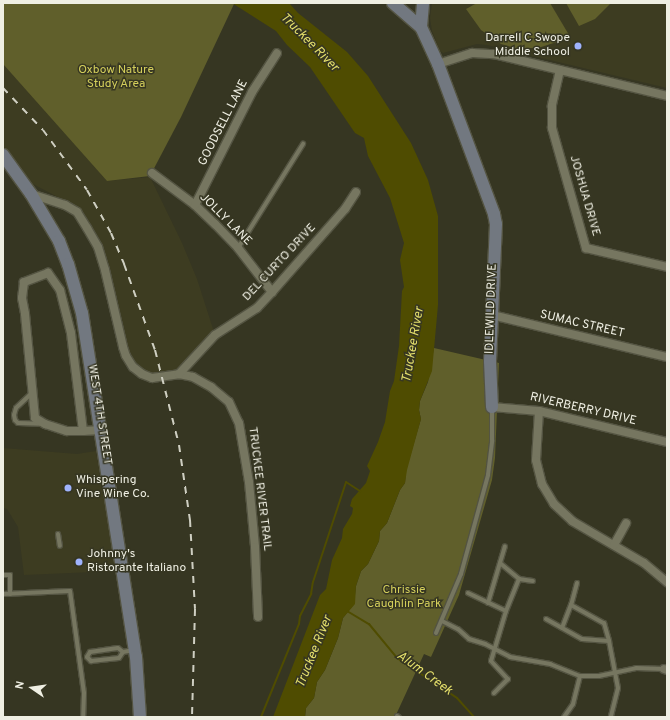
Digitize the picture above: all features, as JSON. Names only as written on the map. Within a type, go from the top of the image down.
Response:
[{"type":"main road","name":"IDLEWILD DRIVE","points":[[393,3],[421,26],[438,64],[494,214],[496,224],[490,361],[492,407]]},
{"type":"main road","points":[[421,26],[423,3]]},
{"type":"main road","name":"WEST 4TH STREET","points":[[3,155],[31,194],[59,241],[76,289],[82,314],[101,430],[129,651],[140,717]]},
{"type":"street","points":[[438,64],[462,55],[483,52],[667,96]]},
{"type":"street","name":"GOODSELL LANE","points":[[195,205],[252,92],[277,53]]},
{"type":"street","name":"JOSHUA DRIVE","points":[[560,70],[552,106],[552,128],[586,248],[667,267]]},
{"type":"street","name":"JOLLY LANE","points":[[152,173],[195,205],[238,248],[272,292]]},
{"type":"street","name":"DEL CURTO DRIVE","points":[[179,374],[215,335],[257,308],[345,209],[356,192]]},
{"type":"street","name":"TRUCKEE RIVER TRAIL","points":[[31,194],[65,205],[77,212],[87,228],[100,253],[123,347],[133,367],[142,374],[152,378],[179,374],[193,377],[211,387],[229,402],[239,423],[251,502],[256,552],[258,617]]},
{"type":"street","points":[[83,431],[71,333],[60,290],[48,273],[24,282],[22,298],[36,418],[45,424],[67,431],[83,431],[101,430]]},
{"type":"street","name":"SUMAC STREET","points":[[492,315],[667,357]]},
{"type":"street","name":"RIVERBERRY DRIVE","points":[[492,407],[539,411],[667,442]]},
{"type":"street","points":[[539,411],[536,460],[538,472],[547,494],[554,504],[572,521],[644,562],[667,582]]},
{"type":"street","points":[[614,545],[626,523]]},
{"type":"lane","points":[[238,248],[303,144]]},
{"type":"lane","points":[[33,392],[16,408],[14,415],[15,420],[18,423],[45,424]]},
{"type":"lane","name":"IDLEWILD DRIVE","points":[[436,633],[461,574],[488,476],[492,440],[492,407]]},
{"type":"lane","points":[[58,534],[60,546]]},
{"type":"lane","points":[[488,603],[505,546]]},
{"type":"lane","points":[[500,563],[519,579],[533,581]]},
{"type":"lane","points":[[3,575],[10,575],[10,594]]},
{"type":"lane","points":[[494,693],[508,679],[491,661],[493,648],[497,641],[506,611],[519,579]]},
{"type":"lane","points":[[562,628],[571,605],[577,583]]},
{"type":"lane","points":[[3,594],[70,591],[84,694],[83,717]]},
{"type":"lane","points":[[468,593],[506,611]]},
{"type":"lane","points":[[571,605],[604,623],[618,688],[611,717]]},
{"type":"lane","points":[[546,619],[582,639],[609,641]]},
{"type":"lane","points":[[442,621],[458,629],[469,639],[493,648],[510,657],[550,664],[580,676],[589,677],[636,668],[666,669]]},
{"type":"lane","points":[[80,658],[87,657],[90,652],[118,648],[129,651]]},
{"type":"lane","points":[[98,651],[99,660]]},
{"type":"lane","points":[[87,657],[91,661],[119,658],[129,651]]},
{"type":"lane","points":[[564,717],[573,704],[580,676]]},
{"type":"shaded area","name":"Darrell C Swope Middle School","points":[[432,3],[667,3],[667,88],[487,45],[477,44],[443,53],[440,51],[432,31],[430,18]]},
{"type":"shaded area","points":[[3,64],[107,181],[150,177],[182,243],[197,279],[214,332],[177,370],[154,374],[146,372],[132,361],[127,347],[108,262],[89,224],[80,211],[71,204],[33,184],[3,146]]},
{"type":"shaded area","points":[[3,448],[77,454],[96,451],[116,571],[24,575],[18,527],[7,509],[3,508]]},
{"type":"green space","name":"Oxbow Nature Study Area","points":[[3,3],[234,4],[181,117],[150,176],[107,181],[3,64]]},
{"type":"green space","points":[[477,3],[550,3],[569,35],[560,41],[538,48],[515,48],[501,44],[481,30],[466,9]]},
{"type":"green space","points":[[566,3],[611,3],[595,19],[579,26]]},
{"type":"green space","name":"Chrissie Caughlin Park","points":[[434,348],[499,363],[495,458],[492,480],[459,595],[431,657],[424,654],[395,717],[305,717],[306,708],[314,698],[317,682],[325,670],[338,638],[343,618],[354,604],[356,586],[361,571],[368,564],[379,541],[380,531],[387,523],[400,490],[405,483],[406,470],[421,419],[419,410],[420,401],[428,382]]},
{"type":"water","name":"Truckee River","points":[[232,3],[289,3],[298,13],[347,52],[368,76],[411,143],[428,180],[438,216],[438,305],[432,371],[420,401],[419,410],[421,419],[407,470],[405,483],[400,490],[387,523],[380,531],[379,541],[368,564],[361,571],[356,586],[355,604],[343,618],[338,638],[325,670],[317,682],[314,698],[306,708],[305,717],[273,717],[320,595],[326,589],[332,560],[342,538],[343,529],[352,514],[353,508],[350,506],[352,499],[366,483],[370,471],[367,466],[385,422],[390,391],[394,381],[399,346],[402,291],[404,287],[400,260],[404,243],[390,198],[368,156],[364,138],[355,133],[310,67],[287,45],[276,31]]},
{"type":"waterway","points":[[261,717],[299,624],[300,616],[311,594],[313,582],[346,482],[360,491]]},
{"type":"waterway","name":"Alum Creek","points":[[347,611],[369,624],[397,658],[457,698],[474,717]]},
{"type":"railway","points":[[3,88],[43,130],[87,190],[111,233],[124,264],[155,350],[179,445],[190,520],[195,609],[192,717]]},
{"type":"place","name":"Darrell C Swope Middle School","points":[[578,46]]},
{"type":"place","name":"Whispering Vine Wine Co.","points":[[68,488]]},
{"type":"place","name":"Johnny's Ristorante Italiano","points":[[79,562]]}]
